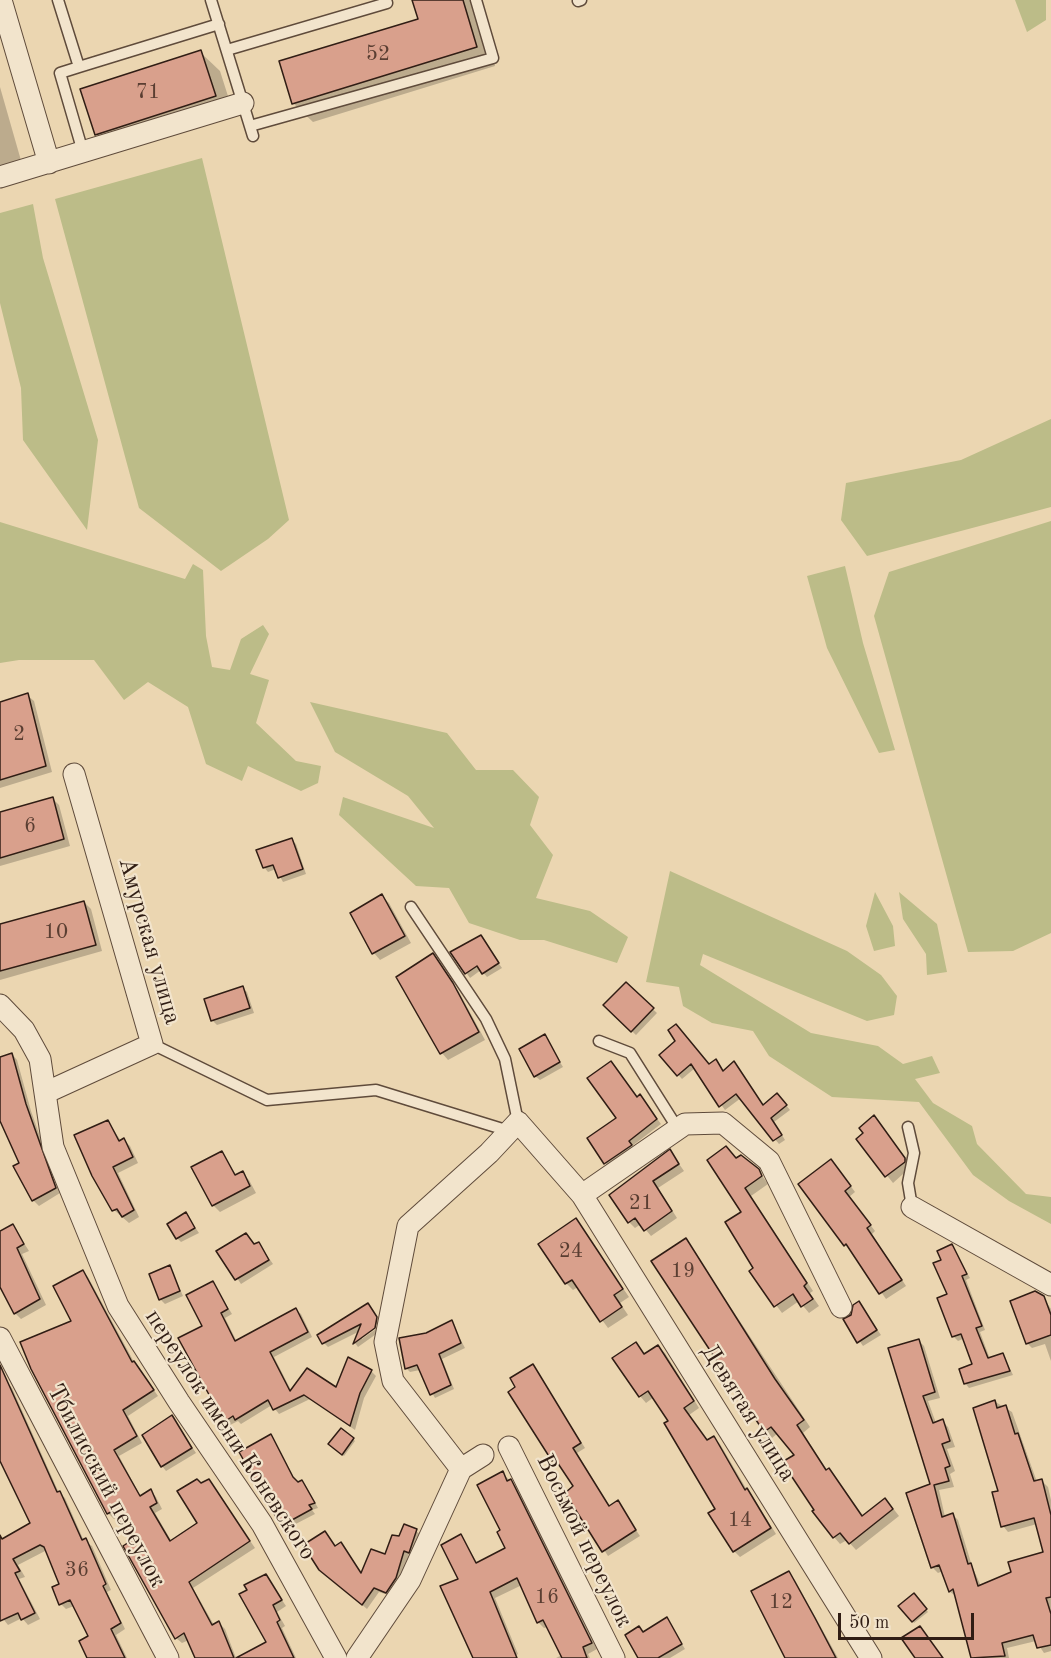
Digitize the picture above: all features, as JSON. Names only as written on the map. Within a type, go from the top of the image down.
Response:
[{"type":"street","points":[[1,0],[49,163]]},
{"type":"street","points":[[0,177],[243,103]]},
{"type":"street","name":"Амурская улица","points":[[45,1093],[152,1044],[74,774]]},
{"type":"street","name":"переулок имени Коневского","points":[[0,1005],[24,1030],[40,1059],[54,1148],[118,1306],[179,1402],[262,1524],[336,1658]]},
{"type":"street","points":[[582,1195],[685,1124],[723,1123],[769,1161],[841,1307]]},
{"type":"street","points":[[461,1469],[393,1381],[385,1342],[408,1226],[513,1127]]},
{"type":"street","name":"Девятая улица","points":[[513,1127],[582,1195],[871,1658]]},
{"type":"street","points":[[912,1207],[1051,1285]]},
{"type":"street","name":"Тбилисский переулок","points":[[0,1338],[168,1658]]},
{"type":"street","name":"Восьмой переулок","points":[[509,1447],[614,1658]]},
{"type":"street","points":[[357,1658],[410,1580],[461,1469],[483,1455]]},
{"type":"lane","points":[[58,0],[79,67]]},
{"type":"lane","points":[[211,0],[252,131],[493,58],[476,0]]},
{"type":"lane","points":[[227,50],[387,3],[386,0]]},
{"type":"lane","points":[[83,152],[60,73],[219,24]]},
{"type":"lane","points":[[152,1044],[267,1100],[376,1090],[513,1127],[505,1059],[486,1019],[411,907]]},
{"type":"lane","points":[[599,1041],[630,1053],[678,1129]]},
{"type":"lane","points":[[908,1127],[914,1153],[908,1183],[912,1207]]},
{"type":"green space","points":[[1015,0],[1046,0],[1046,20],[1027,32]]},
{"type":"green space","points":[[202,158],[289,520],[268,539],[221,571],[139,508],[55,199]]},
{"type":"green space","points":[[33,204],[43,258],[98,440],[87,530],[23,440],[21,388],[0,303],[0,213]]},
{"type":"green space","points":[[1051,419],[1051,507],[867,556],[841,520],[846,483],[961,460]]},
{"type":"green space","points":[[1051,521],[1051,933],[1013,951],[968,952],[874,616],[889,572]]},
{"type":"green space","points":[[0,522],[185,579],[193,564],[203,570],[206,636],[212,667],[230,670],[241,639],[263,625],[269,634],[250,674],[269,680],[256,723],[296,761],[321,766],[318,783],[301,791],[248,766],[242,781],[206,764],[188,707],[148,682],[124,700],[94,660],[19,660],[0,663]]},
{"type":"green space","points":[[845,566],[863,643],[895,750],[879,753],[827,648],[807,576]]},
{"type":"green space","points":[[310,702],[447,733],[476,770],[513,770],[539,797],[530,825],[553,855],[536,898],[590,911],[628,937],[617,963],[544,940],[520,940],[469,923],[449,888],[416,886],[339,815],[343,797],[434,828],[408,796],[335,752]]},
{"type":"green space","points":[[670,871],[847,951],[881,975],[897,996],[894,1015],[867,1021],[703,954],[700,965],[811,1033],[878,1046],[903,1064],[932,1056],[940,1073],[915,1079],[933,1103],[972,1126],[977,1144],[1026,1194],[1051,1197],[1051,1224],[1009,1201],[973,1175],[919,1102],[832,1097],[769,1056],[753,1031],[712,1023],[683,1006],[679,987],[646,982]]},
{"type":"green space","points":[[875,892],[893,926],[895,946],[874,951],[866,926]]},
{"type":"green space","points":[[899,892],[937,924],[947,972],[927,975],[926,954],[903,919]]},
{"type":"building","points":[[412,0],[463,0],[477,47],[292,104],[279,61],[418,19]]},
{"type":"building","points":[[201,50],[216,96],[95,135],[80,89]]},
{"type":"building","points":[[28,693],[46,766],[0,780],[0,702]]},
{"type":"building","points":[[53,797],[64,839],[0,858],[0,812]]},
{"type":"building","points":[[292,838],[303,869],[278,878],[273,865],[263,868],[256,850]]},
{"type":"building","points":[[382,894],[405,936],[372,954],[350,913]]},
{"type":"building","points":[[84,901],[96,945],[0,971],[0,924]]},
{"type":"building","points":[[481,935],[499,963],[482,974],[477,966],[465,974],[450,952]]},
{"type":"building","points":[[433,953],[453,983],[479,1032],[440,1054],[396,977]]},
{"type":"building","points":[[626,982],[654,1008],[631,1032],[603,1005]]},
{"type":"building","points":[[243,986],[250,1008],[211,1021],[204,999]]},
{"type":"building","points":[[676,1024],[709,1064],[716,1059],[723,1071],[734,1061],[763,1105],[777,1093],[787,1105],[771,1118],[782,1135],[773,1141],[736,1094],[719,1107],[691,1064],[677,1076],[659,1055],[675,1041],[668,1030]]},
{"type":"building","points":[[545,1034],[560,1062],[534,1077],[519,1049]]},
{"type":"building","points":[[12,1053],[26,1104],[56,1188],[32,1201],[13,1166],[19,1163],[0,1121],[0,1057]]},
{"type":"building","points":[[611,1061],[637,1097],[640,1094],[657,1119],[629,1141],[632,1145],[604,1164],[587,1138],[616,1118],[587,1078]]},
{"type":"building","points":[[874,1115],[905,1158],[905,1162],[885,1177],[856,1139],[863,1133],[859,1128]]},
{"type":"building","points":[[108,1120],[119,1141],[124,1138],[133,1157],[113,1167],[134,1210],[122,1217],[117,1209],[112,1211],[92,1176],[74,1135]]},
{"type":"building","points":[[726,1146],[736,1158],[741,1155],[759,1169],[762,1176],[745,1188],[807,1283],[804,1286],[813,1299],[801,1307],[793,1294],[774,1307],[749,1271],[753,1268],[725,1222],[741,1212],[707,1160]]},
{"type":"building","points":[[670,1149],[679,1164],[653,1181],[672,1211],[644,1231],[635,1218],[628,1223],[609,1195]]},
{"type":"building","points":[[222,1151],[235,1175],[243,1171],[250,1186],[212,1206],[191,1167]]},
{"type":"building","points":[[831,1159],[851,1186],[845,1191],[871,1225],[867,1228],[902,1280],[879,1294],[846,1244],[844,1246],[798,1184]]},
{"type":"building","points":[[186,1212],[195,1228],[176,1239],[167,1224]]},
{"type":"building","points":[[576,1218],[623,1289],[614,1295],[622,1307],[600,1322],[572,1280],[565,1284],[538,1244]]},
{"type":"building","points":[[13,1224],[24,1244],[17,1248],[40,1299],[14,1314],[0,1287],[0,1231]]},
{"type":"building","points":[[246,1233],[254,1244],[259,1242],[269,1260],[235,1280],[216,1251]]},
{"type":"building","points":[[686,1238],[775,1379],[804,1420],[797,1425],[826,1470],[829,1468],[862,1516],[885,1498],[893,1509],[849,1544],[840,1533],[833,1538],[812,1511],[814,1510],[782,1462],[794,1455],[771,1427],[764,1432],[651,1261]]},
{"type":"building","points":[[952,1244],[967,1274],[962,1276],[982,1326],[976,1328],[988,1358],[1003,1353],[1010,1371],[964,1384],[959,1369],[972,1364],[961,1334],[952,1337],[937,1298],[947,1294],[933,1263],[941,1260],[937,1251]]},
{"type":"building","points":[[170,1265],[180,1291],[159,1300],[149,1274]]},
{"type":"building","points":[[83,1270],[132,1362],[134,1361],[154,1390],[123,1410],[137,1436],[114,1450],[140,1496],[151,1489],[157,1503],[150,1507],[170,1541],[197,1523],[177,1491],[197,1479],[201,1483],[209,1479],[250,1541],[189,1582],[212,1625],[219,1621],[234,1658],[195,1658],[184,1633],[175,1639],[123,1546],[132,1540],[113,1511],[107,1514],[31,1369],[20,1342],[71,1321],[53,1286]]},
{"type":"building","points":[[213,1281],[228,1309],[221,1313],[235,1341],[296,1308],[308,1332],[270,1352],[290,1391],[307,1368],[336,1387],[348,1357],[372,1370],[360,1393],[350,1426],[304,1395],[273,1410],[268,1400],[235,1420],[233,1416],[224,1422],[178,1338],[202,1326],[186,1295]]},
{"type":"building","points":[[1035,1291],[1044,1296],[1051,1315],[1051,1335],[1026,1344],[1010,1301]]},
{"type":"building","points":[[859,1301],[877,1330],[857,1343],[843,1319],[851,1315],[853,1305]]},
{"type":"building","points":[[368,1303],[377,1317],[375,1328],[353,1344],[361,1324],[322,1344],[317,1335]]},
{"type":"building","points":[[452,1320],[461,1343],[439,1354],[451,1385],[430,1395],[417,1365],[405,1369],[399,1338],[426,1333]]},
{"type":"building","points":[[919,1339],[935,1392],[923,1396],[933,1423],[943,1419],[950,1441],[942,1444],[950,1466],[945,1468],[949,1481],[934,1485],[942,1517],[953,1513],[968,1564],[971,1563],[978,1586],[1011,1572],[1008,1562],[1043,1552],[1034,1518],[1001,1527],[992,1492],[998,1491],[973,1408],[995,1400],[997,1408],[1006,1405],[1034,1481],[1042,1479],[1051,1515],[1051,1597],[1046,1598],[1051,1614],[1051,1645],[1037,1648],[1033,1635],[1002,1643],[1005,1656],[971,1658],[953,1589],[949,1592],[939,1565],[931,1568],[906,1493],[930,1484],[888,1348]]},
{"type":"building","points":[[636,1342],[644,1354],[658,1345],[694,1401],[684,1408],[707,1440],[714,1436],[745,1490],[747,1488],[771,1528],[733,1552],[708,1513],[715,1509],[664,1423],[668,1421],[648,1391],[639,1397],[612,1358]]},
{"type":"building","points":[[533,1364],[581,1443],[573,1448],[609,1506],[618,1500],[636,1530],[602,1552],[565,1493],[573,1486],[555,1459],[552,1461],[508,1392],[515,1387],[510,1378]]},
{"type":"building","points":[[0,1365],[57,1492],[60,1491],[82,1540],[86,1538],[106,1584],[103,1586],[121,1623],[111,1629],[125,1658],[87,1658],[79,1641],[88,1636],[70,1600],[59,1605],[52,1587],[59,1584],[44,1547],[40,1545],[13,1559],[20,1571],[15,1573],[35,1613],[21,1620],[18,1613],[0,1621],[0,1535],[2,1539],[30,1523],[0,1461]]},
{"type":"building","points":[[172,1415],[192,1448],[161,1467],[142,1435]]},
{"type":"building","points":[[341,1428],[354,1438],[342,1455],[328,1444]]},
{"type":"building","points":[[271,1434],[293,1477],[298,1482],[302,1480],[315,1503],[309,1505],[312,1509],[281,1526],[239,1452]]},
{"type":"building","points":[[503,1471],[507,1481],[511,1479],[592,1643],[583,1647],[587,1658],[562,1658],[543,1620],[537,1623],[517,1578],[490,1592],[517,1658],[473,1658],[440,1586],[458,1579],[441,1545],[461,1534],[476,1563],[505,1548],[497,1532],[500,1530],[477,1485]]},
{"type":"building","points":[[404,1524],[417,1529],[409,1553],[404,1551],[396,1578],[386,1593],[374,1588],[362,1605],[319,1570],[303,1545],[325,1531],[335,1546],[341,1542],[361,1573],[371,1549],[385,1554],[392,1535],[399,1536]]},
{"type":"building","points":[[789,1571],[836,1658],[785,1658],[751,1591]]},
{"type":"building","points":[[266,1574],[282,1600],[273,1605],[280,1620],[277,1622],[294,1658],[236,1658],[266,1642],[239,1594],[247,1590],[244,1585]]},
{"type":"building","points":[[914,1593],[927,1609],[912,1622],[898,1606]]},
{"type":"building","points":[[667,1617],[682,1644],[658,1658],[638,1658],[625,1635],[639,1626],[643,1632]]},
{"type":"building","points":[[920,1626],[943,1658],[915,1658],[901,1638]]}]
